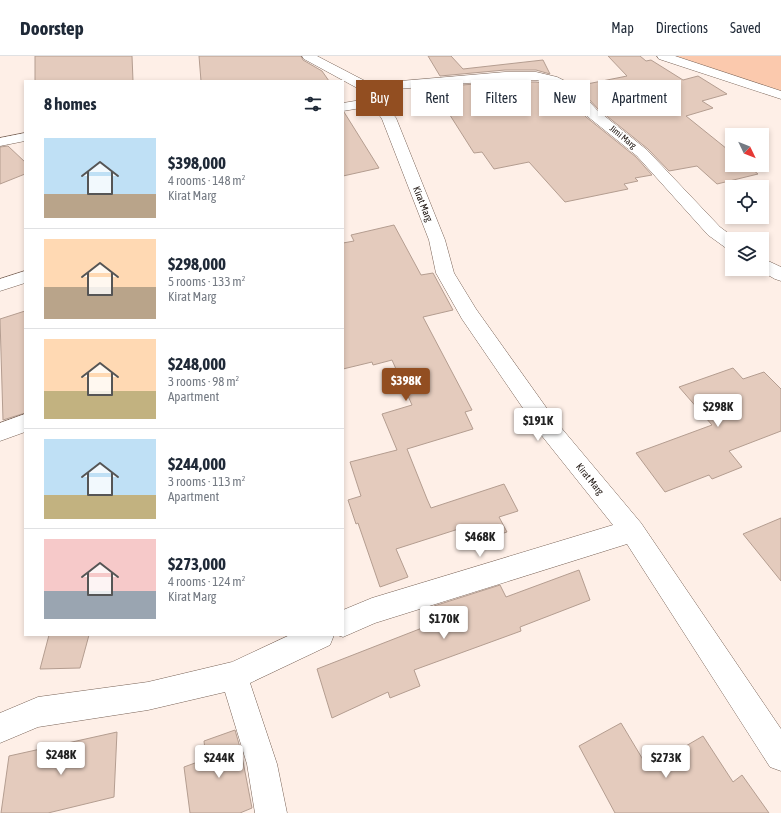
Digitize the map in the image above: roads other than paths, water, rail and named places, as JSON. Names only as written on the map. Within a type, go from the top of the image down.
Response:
[{"type":"street","name":"Jimi Marg","points":[[308,56],[356,85]]},
{"type":"street","points":[[663,56],[781,95]]},
{"type":"street","name":"Jimi Marg","points":[[403,85],[505,76],[536,76],[553,80],[570,89],[592,113],[642,153],[714,231],[725,239]]},
{"type":"street","points":[[344,106],[356,100]]},
{"type":"street","name":"Kirat Marg","points":[[387,116],[437,240],[446,273],[469,314],[550,430],[632,531],[781,756]]},
{"type":"street","points":[[0,142],[24,137]]},
{"type":"street","points":[[769,268],[781,275]]},
{"type":"street","points":[[0,285],[24,277]]},
{"type":"street","points":[[0,432],[24,423]]},
{"type":"street","points":[[344,624],[372,611],[632,531]]},
{"type":"street","points":[[0,728],[38,712],[148,696],[234,676],[318,636]]},
{"type":"street","points":[[234,676],[262,764],[271,813]]}]
